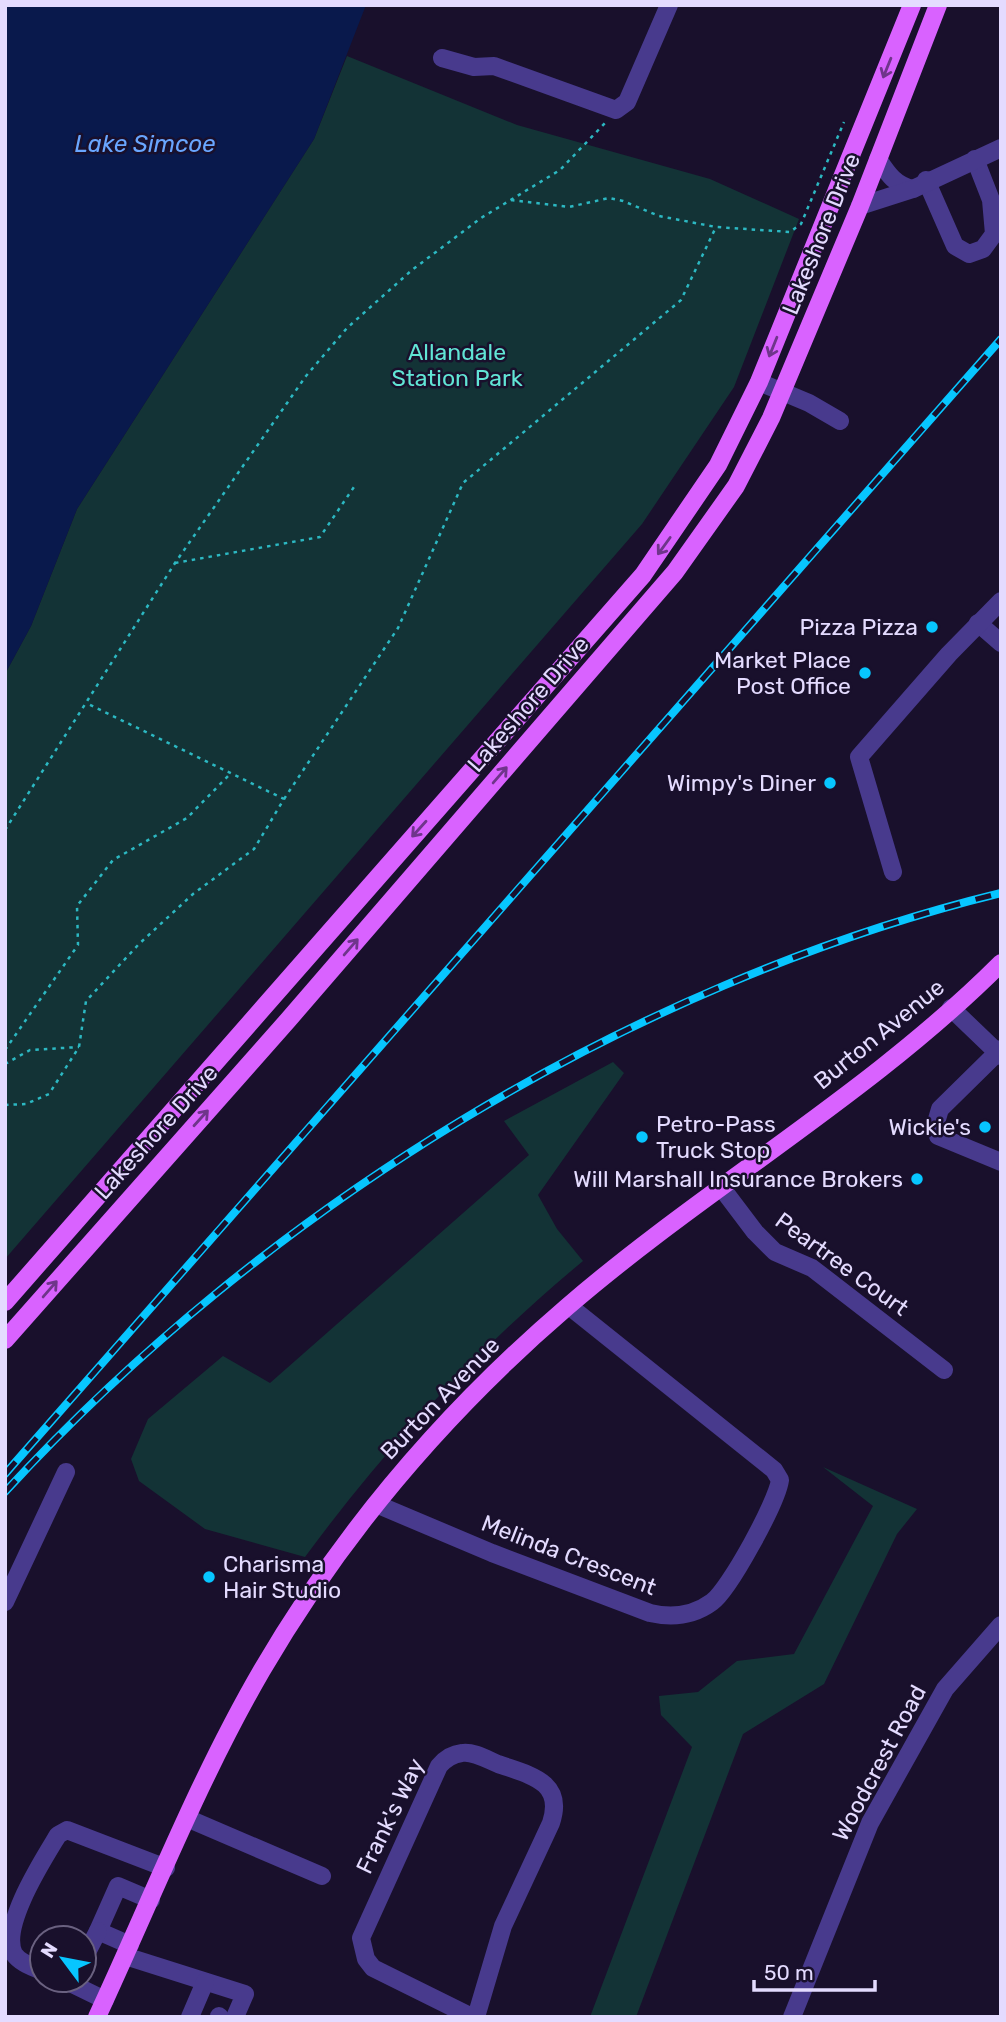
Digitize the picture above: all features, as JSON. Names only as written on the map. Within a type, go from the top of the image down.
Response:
[{"type":"main road","name":"Lakeshore Drive","points":[[5,1302],[643,575],[718,465],[760,382],[912,5]]},
{"type":"main road","name":"Lakeshore Drive","points":[[5,1340],[289,1019],[675,572],[736,486],[783,391],[939,8]]},
{"type":"main road","name":"Burton Avenue","points":[[97,2017],[261,1672],[335,1558],[376,1504],[480,1388],[569,1306],[721,1186],[860,1082],[951,1008],[1001,963]]},
{"type":"street","points":[[442,58],[474,67],[494,66],[616,110],[627,102],[669,5]]},
{"type":"street","points":[[860,206],[920,185],[1001,148]]},
{"type":"street","points":[[878,159],[900,186],[920,185]]},
{"type":"street","points":[[920,185],[955,246],[969,254],[983,249],[994,234],[996,197],[975,159]]},
{"type":"street","points":[[760,382],[840,421]]},
{"type":"street","points":[[893,872],[859,757],[978,623],[1001,601]]},
{"type":"street","points":[[978,623],[1001,643]]},
{"type":"street","points":[[951,1008],[1000,1053],[940,1110],[935,1126],[938,1136],[1001,1162]]},
{"type":"street","name":"Peartree Court","points":[[721,1186],[755,1232],[775,1252],[812,1268],[944,1370]]},
{"type":"street","name":"Melinda Crescent","points":[[376,1504],[492,1553],[650,1613],[668,1617],[685,1615],[713,1602],[757,1534],[779,1490],[780,1480],[774,1470],[569,1306]]},
{"type":"street","points":[[5,1602],[66,1472]]},
{"type":"street","name":"Woodcrest Road","points":[[792,2017],[870,1823],[945,1689],[1001,1625]]},
{"type":"street","name":"Frank's Way","points":[[464,1752],[537,1778],[550,1790],[555,1805],[551,1823],[503,1926],[474,2017],[373,1968],[366,1959],[361,1938],[439,1766],[450,1756],[464,1752]]},
{"type":"street","points":[[189,1819],[322,1876]]},
{"type":"street","points":[[28,1963],[14,1955],[8,1940],[19,1898],[58,1835],[67,1830],[166,1868]]},
{"type":"street","points":[[151,1900],[118,1886],[98,1931],[128,1950],[205,1982],[245,1994],[235,2017]]},
{"type":"street","points":[[205,1982],[206,2013]]},
{"type":"street","points":[[94,1994],[105,2000]]},
{"type":"path","points":[[5,830],[175,563],[306,376],[347,328],[412,270],[481,218],[576,157],[616,110]]},
{"type":"path","points":[[511,200],[569,206],[609,198],[659,216],[716,227],[790,232],[801,224],[846,118]]},
{"type":"path","points":[[5,1105],[26,1104],[49,1094],[79,1047],[86,1001],[139,944],[193,894],[254,849],[284,799],[398,628],[463,483],[681,300],[716,227]]},
{"type":"path","points":[[175,563],[320,537],[356,484]]},
{"type":"path","points":[[86,703],[284,799]]},
{"type":"path","points":[[5,1050],[78,945],[77,906],[113,860],[187,818],[230,773]]},
{"type":"path","points":[[5,1064],[30,1050],[79,1047]]},
{"type":"green space","name":"Allandale Station Park","points":[[347,56],[517,125],[710,179],[799,219],[734,387],[642,524],[5,1259],[5,674],[31,626],[77,509],[314,139]]},
{"type":"green space","points":[[613,1062],[624,1073],[538,1195],[557,1229],[583,1261],[506,1329],[435,1401],[368,1477],[305,1557],[205,1529],[139,1481],[131,1459],[148,1419],[223,1356],[270,1383],[529,1155],[504,1121]]},
{"type":"green space","points":[[823,1467],[917,1509],[897,1534],[824,1684],[743,1734],[636,2017],[590,2017],[692,1747],[661,1715],[659,1696],[698,1692],[737,1661],[794,1654],[873,1506]]},
{"type":"water","name":"Lake Simcoe","points":[[5,5],[366,5],[314,139],[77,509],[31,626],[5,674]]},
{"type":"railway","points":[[5,1474],[1001,339]]},
{"type":"railway","points":[[5,1492],[107,1389],[217,1292],[336,1203],[460,1121],[590,1048],[724,985],[862,933],[1001,893]]},
{"type":"place","name":"Pizza Pizza","points":[[932,627]]},
{"type":"place","name":"Market Place Post Office","points":[[865,673]]},
{"type":"place","name":"Wimpy's Diner","points":[[830,783]]},
{"type":"place","name":"Wickie's","points":[[985,1127]]},
{"type":"place","name":"Petro-Pass Truck Stop","points":[[642,1137]]},
{"type":"place","name":"Will Marshall Insurance Brokers","points":[[917,1179]]},
{"type":"place","name":"Charisma Hair Studio","points":[[209,1577]]}]
